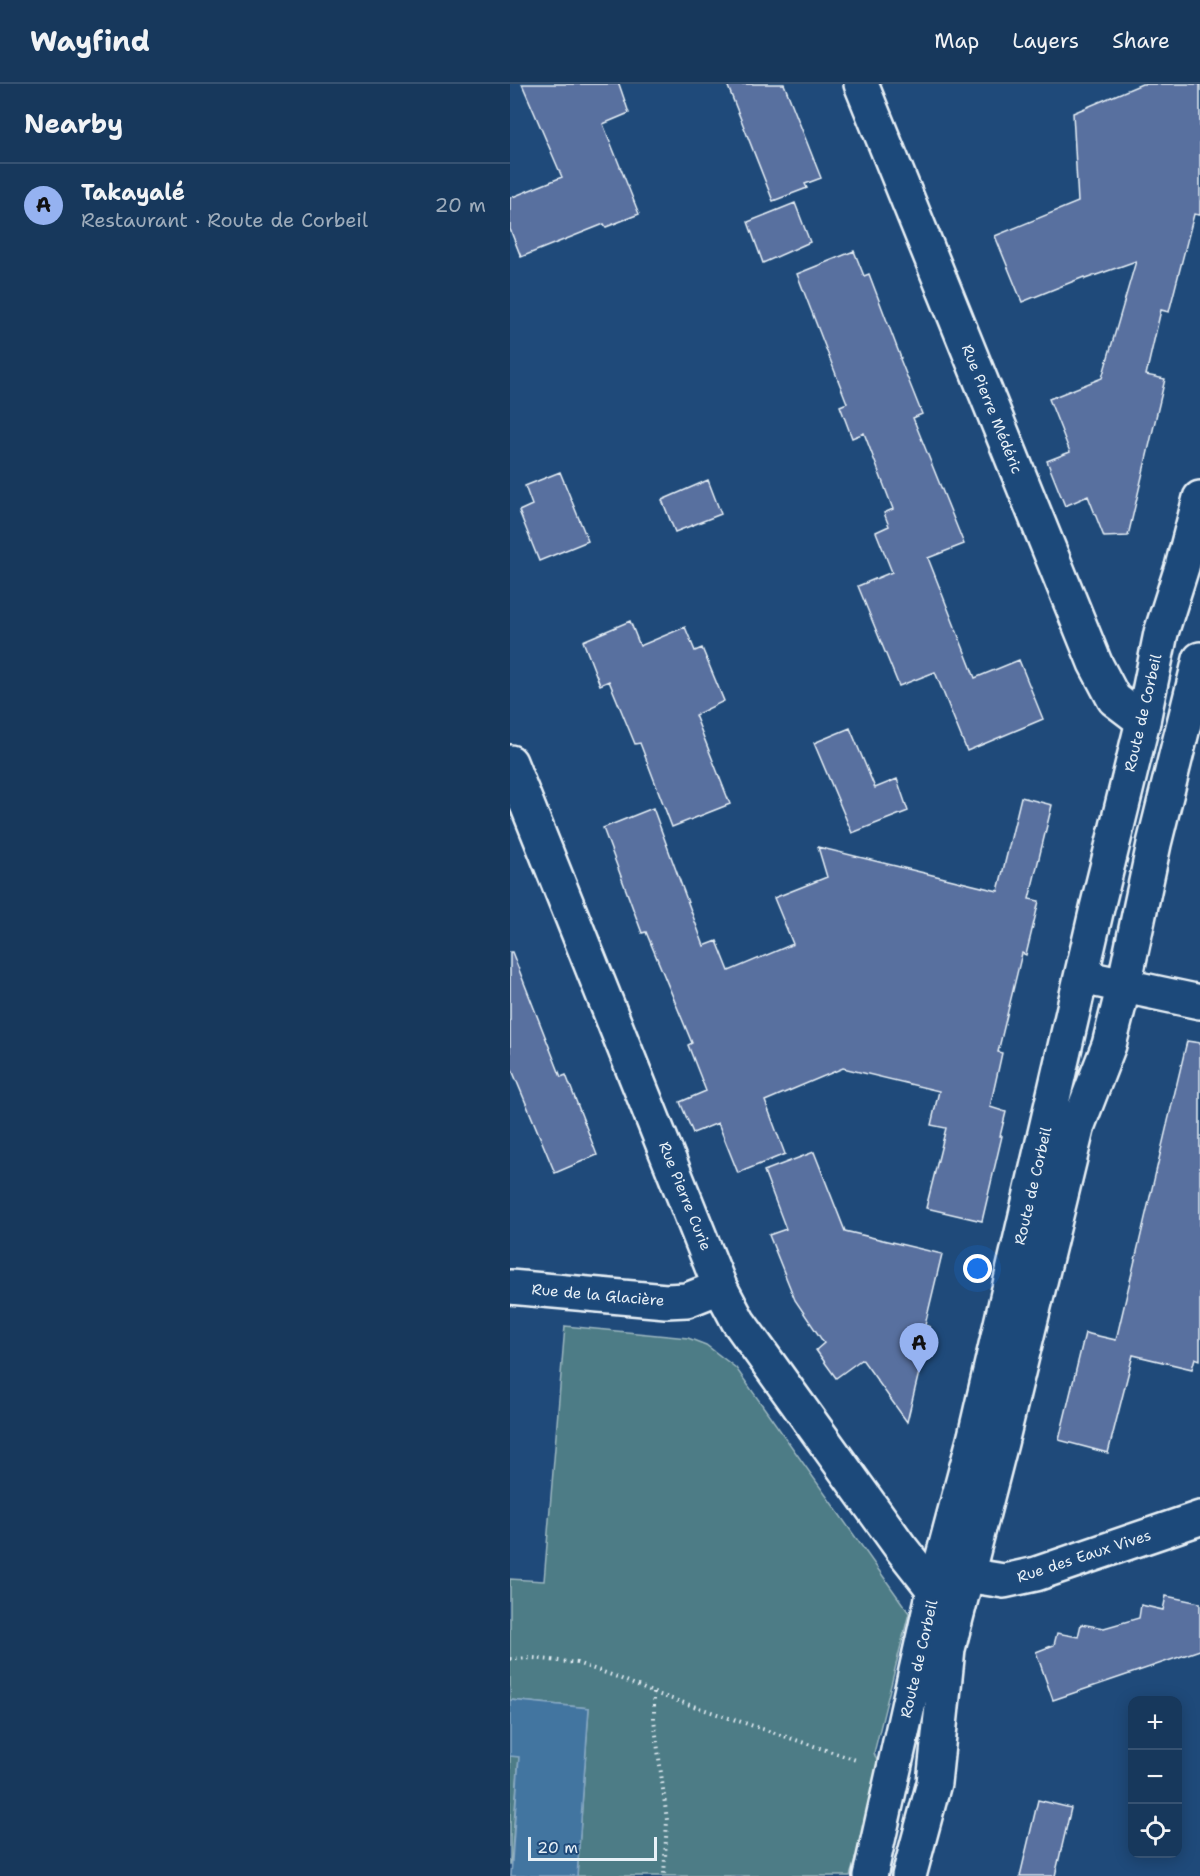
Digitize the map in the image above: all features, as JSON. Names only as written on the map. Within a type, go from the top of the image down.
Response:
[{"type":"main road","name":"Rue Pierre Médéric","points":[[861,84],[1095,663],[1114,699],[1143,721]]},
{"type":"main road","name":"Route de Corbeil","points":[[870,1876],[934,1590],[975,1436],[1143,721],[1161,633],[1182,567],[1200,498]]},
{"type":"main road","name":"Route de Corbeil","points":[[909,1876],[934,1783],[948,1649],[1004,1432],[1078,1125],[1109,1045],[1154,844],[1200,658]]},
{"type":"main road","points":[[1143,721],[1154,844]]},
{"type":"main road","name":"Rue Pierre Curie","points":[[510,762],[720,1287],[744,1330],[901,1548],[934,1590]]},
{"type":"main road","points":[[1082,977],[1200,1002]]},
{"type":"main road","name":"Rue de la Glacière","points":[[510,1287],[666,1301],[687,1300],[720,1287]]},
{"type":"main road","name":"Rue des Eaux Vives","points":[[966,1575],[1004,1581],[1036,1574],[1200,1518]]},
{"type":"path","points":[[510,1659],[533,1658],[577,1663],[654,1693],[893,1773]]},
{"type":"path","points":[[654,1693],[654,1719],[662,1767],[667,1820],[664,1876]]},
{"type":"green space","points":[[565,1326],[688,1338],[706,1345],[736,1368],[909,1613],[874,1753],[880,1768],[876,1793],[850,1876],[577,1876],[589,1708],[510,1700],[510,1579],[544,1581]]},
{"type":"green space","points":[[510,1756],[519,1756],[511,1865],[510,1865]]},
{"type":"water","points":[[510,1700],[589,1708],[577,1876],[511,1876],[519,1757],[510,1756]]},
{"type":"building","points":[[522,84],[619,84],[629,113],[603,124],[639,214],[606,227],[604,224],[521,257],[510,229],[510,198],[562,177]]},
{"type":"building","points":[[727,84],[784,84],[821,178],[805,184],[807,188],[773,201]]},
{"type":"building","points":[[1142,84],[1200,84],[1200,215],[1194,214],[1169,312],[1161,310],[1146,375],[1165,379],[1128,536],[1104,537],[1088,496],[1065,506],[1047,461],[1070,452],[1049,399],[1102,378],[1136,261],[1085,279],[1084,277],[1022,302],[995,236],[1078,202],[1073,113]]},
{"type":"building","points":[[795,203],[810,242],[763,263],[748,222]]},
{"type":"building","points":[[854,251],[864,276],[869,274],[901,358],[922,414],[913,418],[964,544],[928,558],[975,678],[1019,660],[1043,719],[967,751],[935,672],[899,686],[858,586],[892,572],[876,532],[889,526],[884,513],[893,509],[864,433],[852,438],[840,406],[847,403],[797,274]]},
{"type":"building","points":[[560,472],[588,541],[539,561],[519,511],[532,505],[525,486]]},
{"type":"building","points":[[708,480],[721,514],[675,532],[662,500]]},
{"type":"building","points":[[630,621],[640,646],[685,627],[695,651],[702,648],[724,701],[695,715],[730,804],[672,827],[640,743],[635,744],[609,681],[600,685],[583,641]]},
{"type":"building","points":[[850,728],[875,788],[897,779],[908,811],[852,833],[814,743]]},
{"type":"building","points":[[1021,797],[1052,805],[1029,899],[1039,901],[1026,955],[1022,953],[998,1052],[1002,1053],[990,1107],[1006,1112],[982,1221],[926,1208],[946,1128],[931,1125],[939,1091],[843,1068],[765,1101],[785,1154],[738,1173],[718,1123],[693,1133],[680,1102],[706,1091],[688,1045],[692,1043],[646,932],[642,933],[603,828],[653,808],[704,946],[717,941],[729,971],[793,944],[774,898],[827,877],[818,847],[998,891]]},
{"type":"building","points":[[510,952],[512,952],[561,1077],[566,1075],[597,1155],[555,1173],[510,1065]]},
{"type":"building","points":[[1187,1041],[1200,1043],[1200,1360],[1195,1358],[1192,1369],[1133,1355],[1108,1453],[1059,1440],[1085,1333],[1116,1340]]},
{"type":"building","points":[[814,1152],[845,1231],[942,1254],[925,1325],[930,1327],[907,1422],[862,1359],[836,1378],[816,1350],[824,1343],[795,1300],[769,1235],[786,1229],[764,1171]]},
{"type":"building","points":[[1166,1596],[1200,1603],[1200,1650],[1053,1700],[1036,1652],[1054,1645],[1057,1633],[1078,1637],[1081,1624],[1104,1628],[1139,1618],[1141,1605],[1163,1610]]},
{"type":"building","points":[[1038,1800],[1071,1808],[1055,1876],[1020,1876]]},
{"type":"place","name":"Takayalé","points":[[919,1373]]}]
